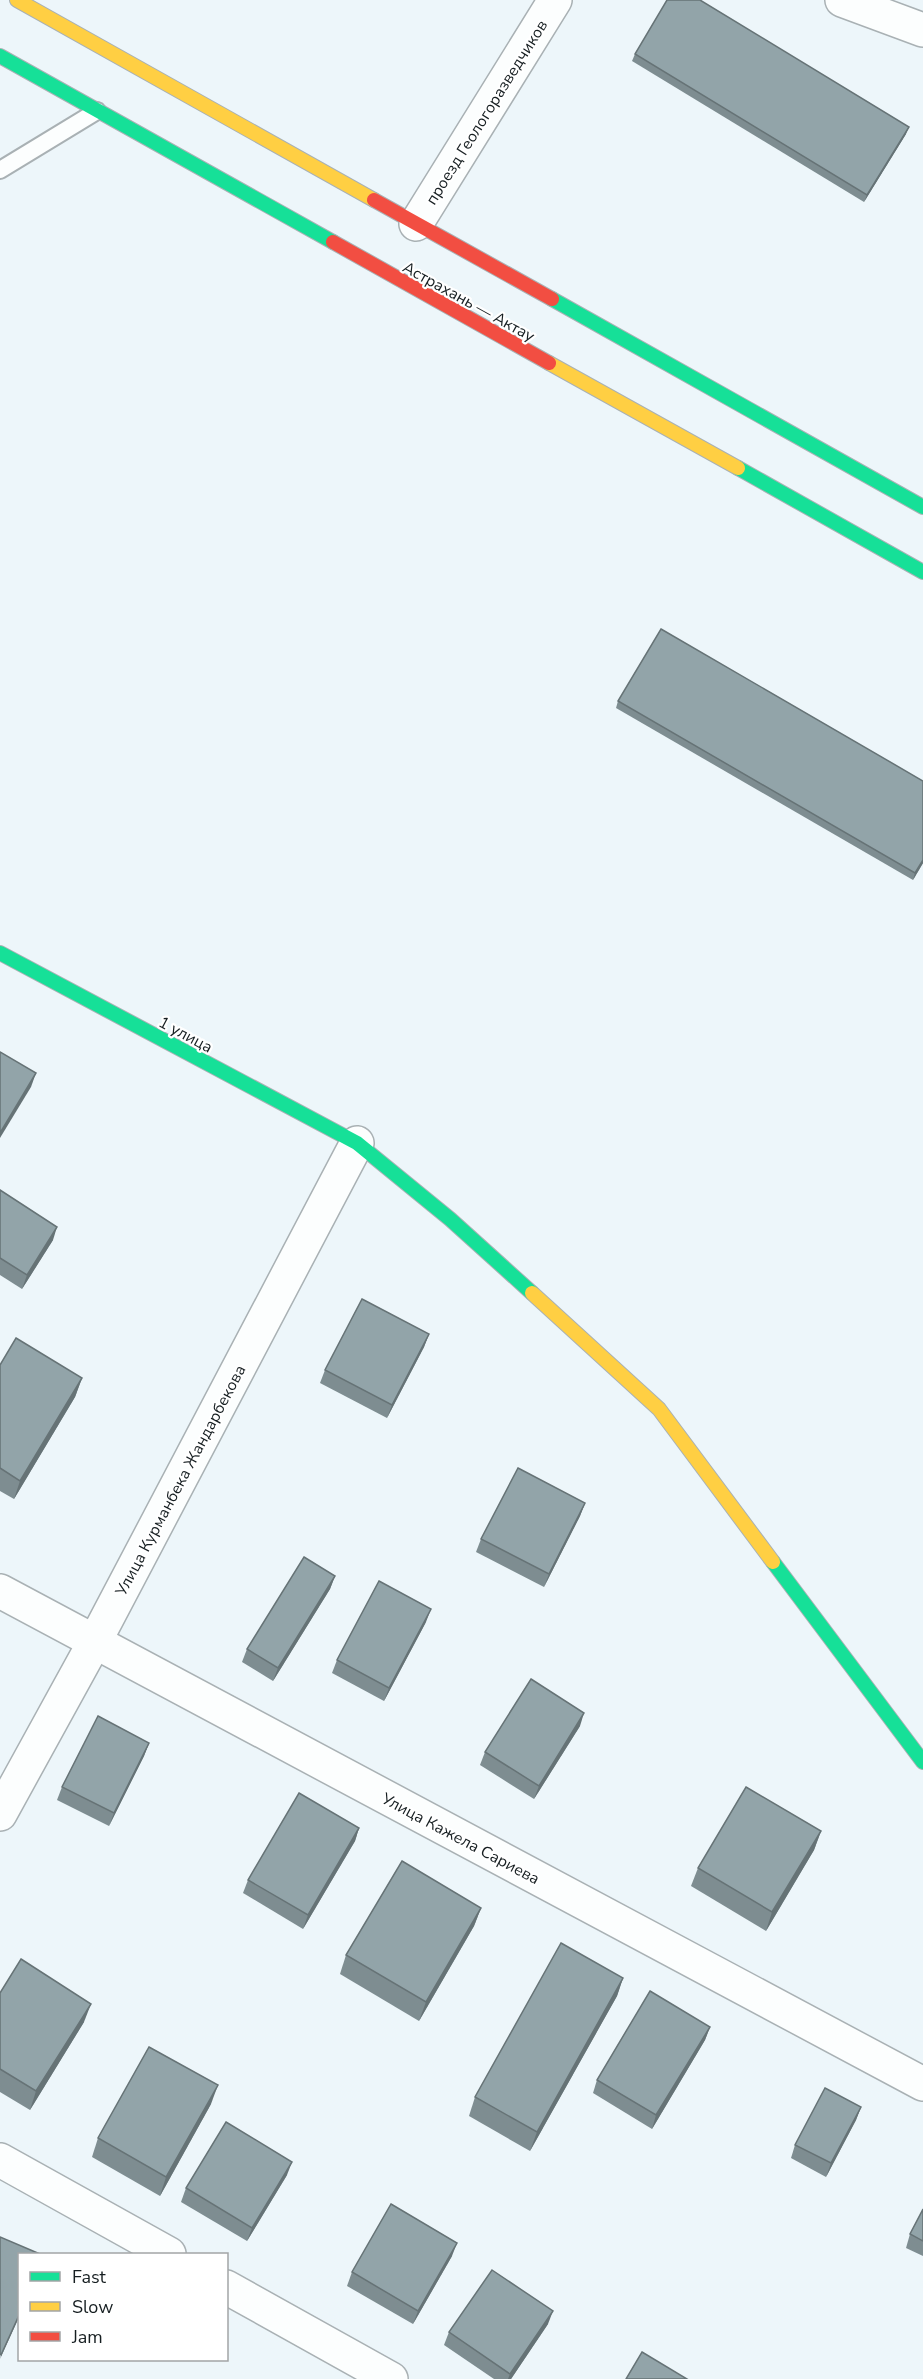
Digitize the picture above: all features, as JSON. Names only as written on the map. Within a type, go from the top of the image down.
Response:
[{"type":"main road","points":[[16,0],[923,507]]},
{"type":"main road","name":"Астрахань — Актау","points":[[0,56],[923,572]]},
{"type":"main road","name":"1 улица","points":[[0,953],[357,1143],[450,1219],[659,1409],[923,1762]]},
{"type":"street","name":"проезд Геологоразведчиков","points":[[416,224],[555,0]]},
{"type":"street","points":[[842,0],[923,30]]},
{"type":"street","name":"Улица Курманбека Жандарбекова","points":[[0,1814],[94,1644],[357,1143]]},
{"type":"street","name":"Улица Кажела Сариева","points":[[0,1591],[94,1644],[923,2084]]},
{"type":"street","points":[[0,2160],[167,2253]]},
{"type":"street","points":[[228,2288],[391,2379]]},
{"type":"lane","points":[[0,170],[97,111]]},
{"type":"lane","points":[[897,492],[923,492]]},
{"type":"building","points":[[667,0],[700,0],[909,127],[867,195],[635,54]]},
{"type":"building","points":[[661,629],[923,781],[923,860],[915,873],[618,701]]},
{"type":"building","points":[[0,1052],[36,1073],[0,1133]]},
{"type":"building","points":[[0,1190],[57,1227],[27,1275],[0,1258]]},
{"type":"building","points":[[362,1299],[429,1334],[392,1405],[325,1370]]},
{"type":"building","points":[[16,1338],[82,1378],[20,1481],[0,1468],[0,1365]]},
{"type":"building","points":[[518,1468],[585,1503],[549,1574],[481,1539]]},
{"type":"building","points":[[304,1557],[335,1576],[278,1668],[247,1649]]},
{"type":"building","points":[[379,1581],[431,1609],[389,1688],[337,1660]]},
{"type":"building","points":[[531,1679],[584,1713],[539,1786],[485,1752]]},
{"type":"building","points":[[98,1716],[149,1743],[114,1813],[62,1787]]},
{"type":"building","points":[[746,1787],[821,1831],[772,1912],[698,1868]]},
{"type":"building","points":[[299,1793],[359,1828],[308,1915],[248,1880]]},
{"type":"building","points":[[402,1861],[481,1908],[426,2002],[346,1955]]},
{"type":"building","points":[[561,1943],[623,1978],[537,2132],[475,2097]]},
{"type":"building","points":[[21,1959],[91,2004],[36,2091],[0,2069],[0,1993]]},
{"type":"building","points":[[650,1991],[710,2027],[656,2115],[597,2080]]},
{"type":"building","points":[[149,2047],[218,2085],[166,2177],[98,2138]]},
{"type":"building","points":[[825,2088],[861,2107],[831,2163],[795,2145]]},
{"type":"building","points":[[226,2122],[292,2162],[252,2228],[186,2188]]},
{"type":"building","points":[[391,2204],[457,2243],[418,2311],[352,2272]]},
{"type":"building","points":[[923,2209],[923,2241],[910,2234]]},
{"type":"building","points":[[0,2237],[38,2253],[18,2253],[18,2317],[0,2354]]},
{"type":"building","points":[[492,2270],[553,2311],[510,2374],[449,2332]]},
{"type":"building","points":[[642,2352],[687,2379],[626,2379]]},
{"type":"traffic: fast","points":[[0,56],[333,242]]},
{"type":"traffic: fast","points":[[552,299],[923,507]]},
{"type":"traffic: fast","points":[[738,468],[923,572]]},
{"type":"traffic: fast","points":[[0,953],[357,1143],[450,1219],[532,1293]]},
{"type":"traffic: fast","points":[[773,1562],[923,1762]]},
{"type":"traffic: slow","points":[[17,0],[374,200]]},
{"type":"traffic: slow","points":[[549,363],[738,468]]},
{"type":"traffic: slow","points":[[532,1293],[659,1409],[773,1562]]},
{"type":"traffic: jam","points":[[374,200],[552,299]]},
{"type":"traffic: jam","points":[[333,242],[549,363]]}]
